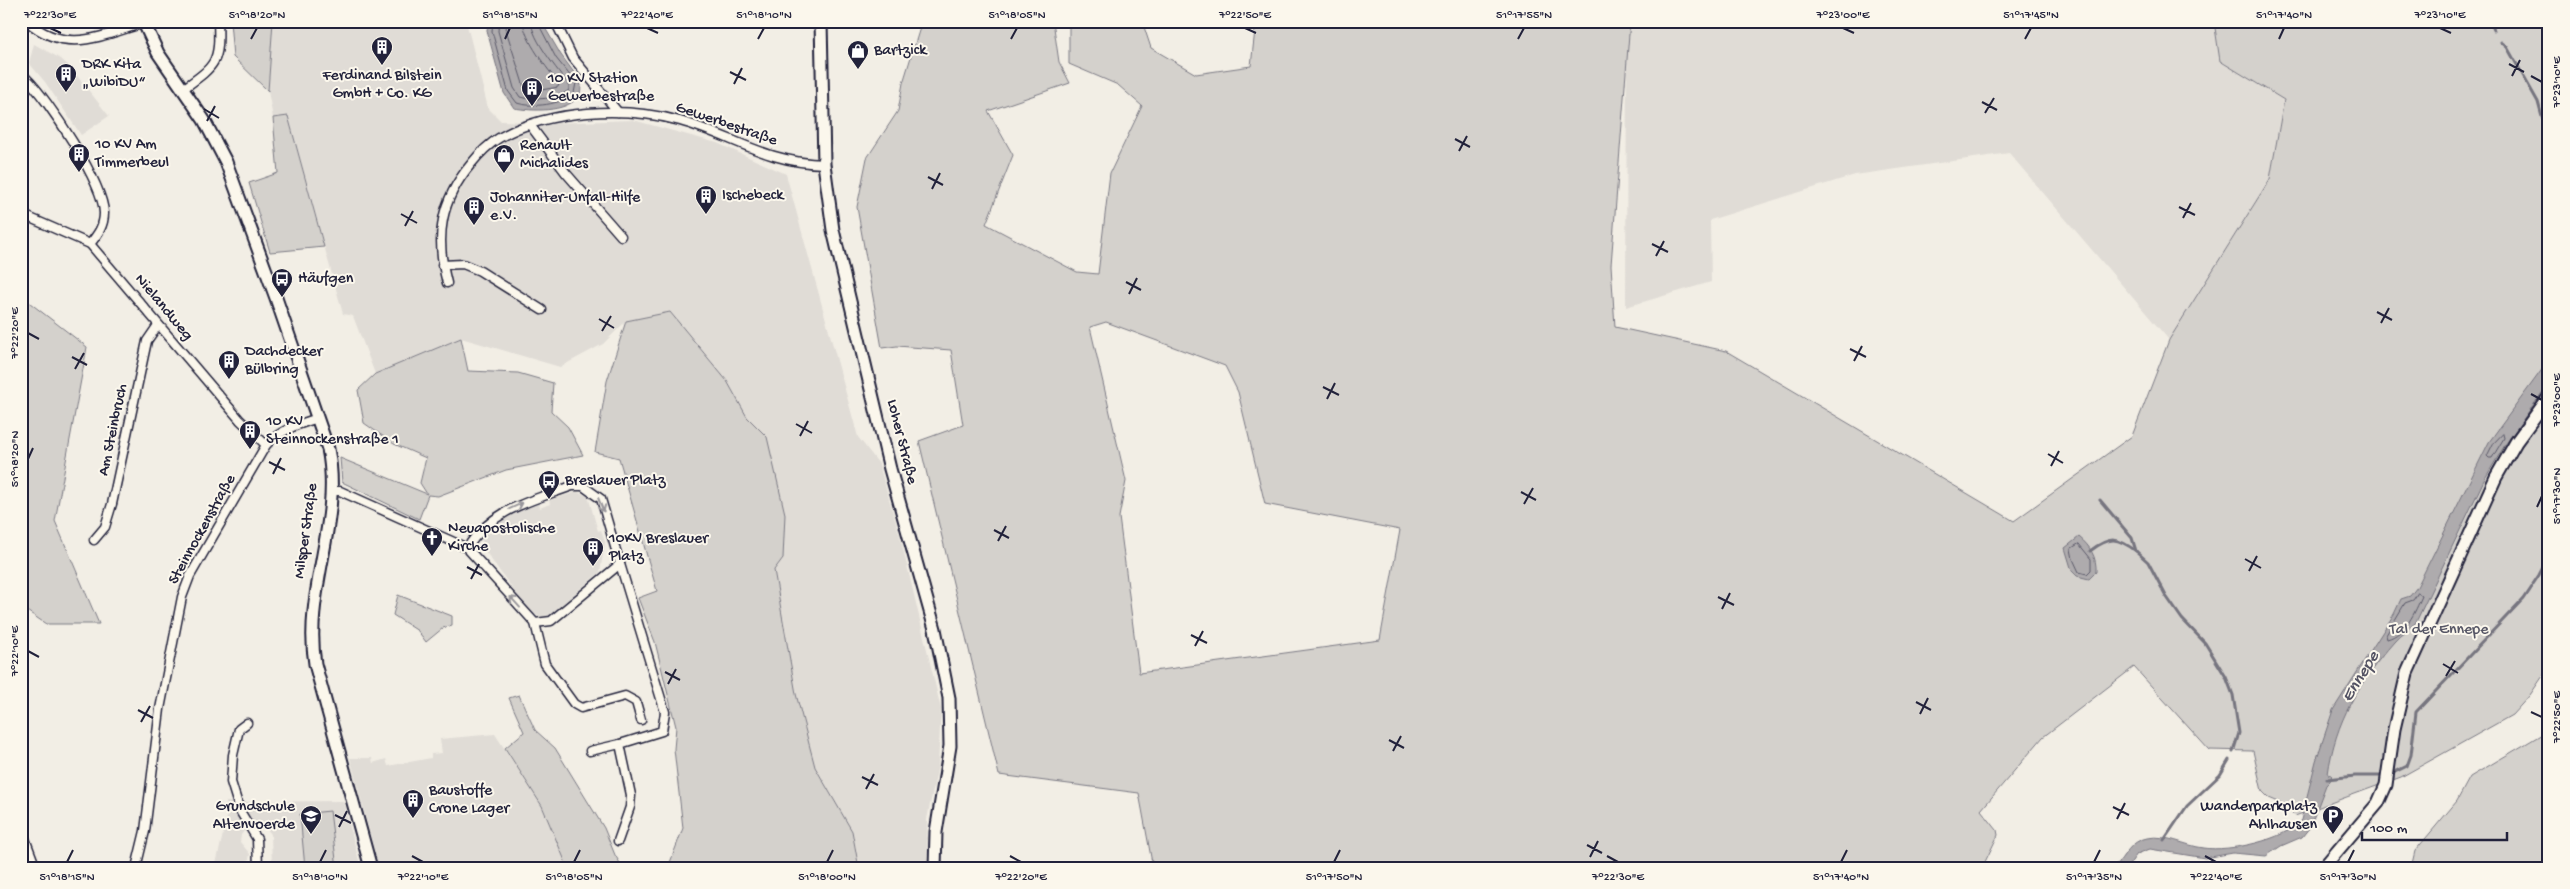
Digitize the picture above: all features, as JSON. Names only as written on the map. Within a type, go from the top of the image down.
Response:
[{"type":"street","points":[[27,21],[45,35],[66,41],[75,41],[144,22]]},
{"type":"street","points":[[183,89],[211,67],[216,60],[220,47],[218,21]]},
{"type":"street","points":[[555,21],[573,58],[618,112]]},
{"type":"street","name":"Loher Straße","points":[[821,21],[824,164],[836,243],[890,469],[935,629],[949,698],[950,746],[938,816],[935,868]]},
{"type":"street","name":"Milsper Straße","points":[[144,22],[158,53],[204,120],[226,162],[318,418],[330,458],[332,490],[314,599],[312,644],[315,664],[371,868]]},
{"type":"street","points":[[26,78],[39,90],[96,183],[104,212],[103,224],[90,244]]},
{"type":"street","name":"Gewerbestraße","points":[[447,283],[440,251],[443,220],[455,186],[479,155],[498,138],[530,125],[553,118],[618,112],[640,113],[680,121],[786,161],[824,164]]},
{"type":"street","points":[[530,125],[554,158],[621,236]]},
{"type":"street","name":"Nielandweg","points":[[21,214],[90,244],[240,420],[266,445]]},
{"type":"street","points":[[442,265],[463,264],[480,271],[542,310]]},
{"type":"street","name":"Am Steinbruch","points":[[94,540],[105,527],[112,504],[147,341],[158,325]]},
{"type":"street","points":[[2323,868],[2378,802],[2386,785],[2394,729],[2406,673],[2496,477],[2516,442],[2549,397]]},
{"type":"street","name":"Steinnockenstraße","points":[[136,868],[145,831],[160,709],[182,597],[190,576],[266,445],[275,436],[289,428],[318,418]]},
{"type":"street","points":[[467,548],[475,535],[488,522],[505,510],[572,486],[583,486],[601,500],[665,712],[662,731],[590,751]]},
{"type":"street","points":[[332,490],[340,491],[467,548],[535,623],[545,664],[574,704],[580,708],[625,696],[636,702],[642,720]]},
{"type":"street","points":[[535,623],[551,621],[620,564]]},
{"type":"street","points":[[247,723],[239,729],[233,755],[230,782],[240,811],[257,839],[258,868]]},
{"type":"street","points":[[618,841],[630,807],[631,795],[620,744]]},
{"type":"street","points":[[21,828],[36,868]]},
{"type":"shaded area","points":[[273,21],[466,21],[488,108],[501,121],[553,123],[633,120],[717,143],[786,174],[858,437],[879,464],[901,540],[941,709],[938,766],[927,819],[928,868],[860,868],[852,831],[815,767],[796,695],[774,570],[783,558],[767,437],[747,417],[727,381],[670,312],[626,321],[603,344],[560,367],[461,338],[375,374],[353,316],[343,314],[288,116],[273,118],[268,91]]},
{"type":"shaded area","points":[[1627,21],[2214,21],[2220,61],[2284,100],[2270,179],[2169,340],[2009,153],[1855,175],[1710,220],[1711,282],[1626,307]]},
{"type":"shaded area","points":[[34,44],[61,59],[70,67],[109,116],[81,135],[45,82],[29,63]]},
{"type":"shaded area","points":[[577,492],[588,496],[598,531],[601,530],[605,542],[600,572],[548,616],[538,616],[528,610],[482,547],[482,537],[489,528],[517,511],[539,504],[540,508],[550,504],[549,500]]},
{"type":"shaded area","points":[[495,734],[542,806],[568,868],[379,868],[350,758],[372,758],[373,763],[386,759],[388,766],[431,758],[431,754],[442,753],[440,739]]},
{"type":"shaded area","name":"Grundschule Altenvoerde","points":[[343,801],[361,868],[272,868],[271,834],[266,828],[255,824],[248,826],[241,835],[240,842],[250,854],[249,859],[243,864],[243,868],[215,868],[228,813],[226,802]]},
{"type":"green space","points":[[230,21],[273,21],[268,91],[233,57]]},
{"type":"green space","name":"Tal der Ennepe","points":[[922,21],[1053,21],[1059,62],[1070,83],[988,111],[1013,155],[986,224],[1077,272],[1098,274],[1110,173],[1142,106],[1118,85],[1069,64],[1069,21],[1142,21],[1151,48],[1196,74],[1251,66],[1256,21],[1630,21],[1611,265],[1615,327],[1726,351],[2014,521],[2132,436],[2169,340],[2270,179],[2284,100],[2220,61],[2214,21],[2549,21],[2549,667],[2530,695],[2512,715],[2401,777],[2295,816],[2281,803],[2269,798],[2262,791],[2253,751],[2209,750],[2134,667],[2043,737],[1981,810],[1997,830],[1998,835],[1982,868],[1153,868],[1139,793],[999,775],[919,441],[963,425],[951,350],[897,346],[882,348],[857,207],[867,158],[898,111],[903,83]],"holes":[[[1106,322],[1225,366],[1238,392],[1265,504],[1400,530],[1380,640],[1139,673],[1119,517],[1126,481],[1090,327]]]},
{"type":"green space","points":[[288,116],[324,247],[270,252],[249,183],[278,173],[273,118]]},
{"type":"green space","points":[[21,296],[87,347],[55,521],[99,624],[46,624],[21,607]]},
{"type":"green space","points":[[670,312],[727,381],[747,417],[767,437],[785,514],[783,558],[774,570],[796,694],[815,767],[852,831],[858,863],[845,867],[668,868],[683,828],[674,749],[676,727],[655,642],[638,598],[657,591],[619,458],[595,452],[607,381],[626,321]]},
{"type":"green space","points":[[461,338],[468,371],[518,373],[553,383],[551,411],[568,427],[583,455],[506,470],[438,496],[428,495],[419,519],[342,482],[340,458],[427,494],[420,483],[426,458],[394,444],[364,423],[358,390],[375,374]]},
{"type":"green space","points":[[398,595],[452,616],[452,625],[443,628],[426,642],[418,631],[393,615]]},
{"type":"green space","points":[[519,695],[535,730],[555,748],[604,828],[615,855],[623,868],[568,868],[542,806],[505,748],[524,732],[509,698]]},
{"type":"green space","points":[[2549,730],[2549,868],[2411,868],[2415,851],[2457,801],[2470,777]]},
{"type":"green space","points":[[330,811],[337,868],[305,868],[300,814]]},
{"type":"water","points":[[488,21],[541,21],[561,55],[581,82],[578,97],[565,106],[548,110],[514,108],[504,93],[487,31]]},
{"type":"water","name":"Ennepe","points":[[2549,360],[2549,383],[2505,445],[2484,480],[2416,622],[2396,639],[2381,657],[2350,704],[2336,737],[2331,755],[2328,774],[2332,775],[2330,781],[2326,785],[2310,827],[2302,837],[2281,846],[2266,856],[2233,853],[2205,858],[2150,849],[2137,854],[2127,868],[2114,868],[2136,842],[2147,838],[2169,839],[2204,848],[2227,848],[2270,839],[2294,827],[2301,820],[2316,761],[2333,710],[2394,614],[2401,599],[2410,596],[2417,587],[2489,442]]},
{"type":"water","points":[[2079,537],[2089,548],[2095,561],[2096,572],[2089,579],[2077,576],[2072,571],[2065,548]]},
{"type":"waterway","points":[[2490,21],[2494,30]]},
{"type":"waterway","points":[[2501,42],[2507,47],[2538,102],[2542,117],[2549,123]]},
{"type":"waterway","points":[[2100,500],[2132,538],[2136,551],[2148,562],[2166,596],[2182,619],[2205,643],[2226,677],[2233,695],[2239,733],[2233,752]]},
{"type":"waterway","points":[[2090,551],[2103,543],[2113,540],[2124,543],[2136,551]]},
{"type":"waterway","points":[[2391,774],[2407,766],[2411,755],[2416,712],[2523,599],[2549,556]]},
{"type":"waterway","points":[[2164,840],[2187,806],[2220,775],[2229,760]]},
{"type":"waterway","points":[[2327,779],[2355,776],[2385,776]]},
{"type":"place","name":"Ferdinand Bilstein GmbH + Co. KG","points":[[382,66]]},
{"type":"place","name":"Bartzick","points":[[858,70]]},
{"type":"place","name":"DRK Kita „WibiDU“","points":[[66,93]]},
{"type":"place","name":"10 KV Station Gewerbestraße","points":[[532,107]]},
{"type":"place","name":"10 KV Am Timmerbeul","points":[[79,173]]},
{"type":"place","name":"Renault Michalides","points":[[504,174]]},
{"type":"place","name":"Ischebeck","points":[[706,215]]},
{"type":"place","name":"Johanniter-Unfall-Hilfe e.V.","points":[[474,226]]},
{"type":"place","name":"Häufgen","points":[[282,298]]},
{"type":"place","name":"Dachdecker Bülbring","points":[[229,380]]},
{"type":"place","name":"10 KV Steinnockenstraße 1","points":[[250,450]]},
{"type":"place","name":"Breslauer Platz","points":[[549,500]]},
{"type":"place","name":"Neuapostolische Kirche","points":[[432,557]]},
{"type":"place","name":"10KV Breslauer Platz","points":[[593,567]]},
{"type":"place","name":"Baustoffe Crone Lager","points":[[413,819]]},
{"type":"place","name":"Grundschule Altenvoerde","points":[[311,835]]},
{"type":"place","name":"Wanderparkplatz Ahlhausen","points":[[2333,835]]}]
